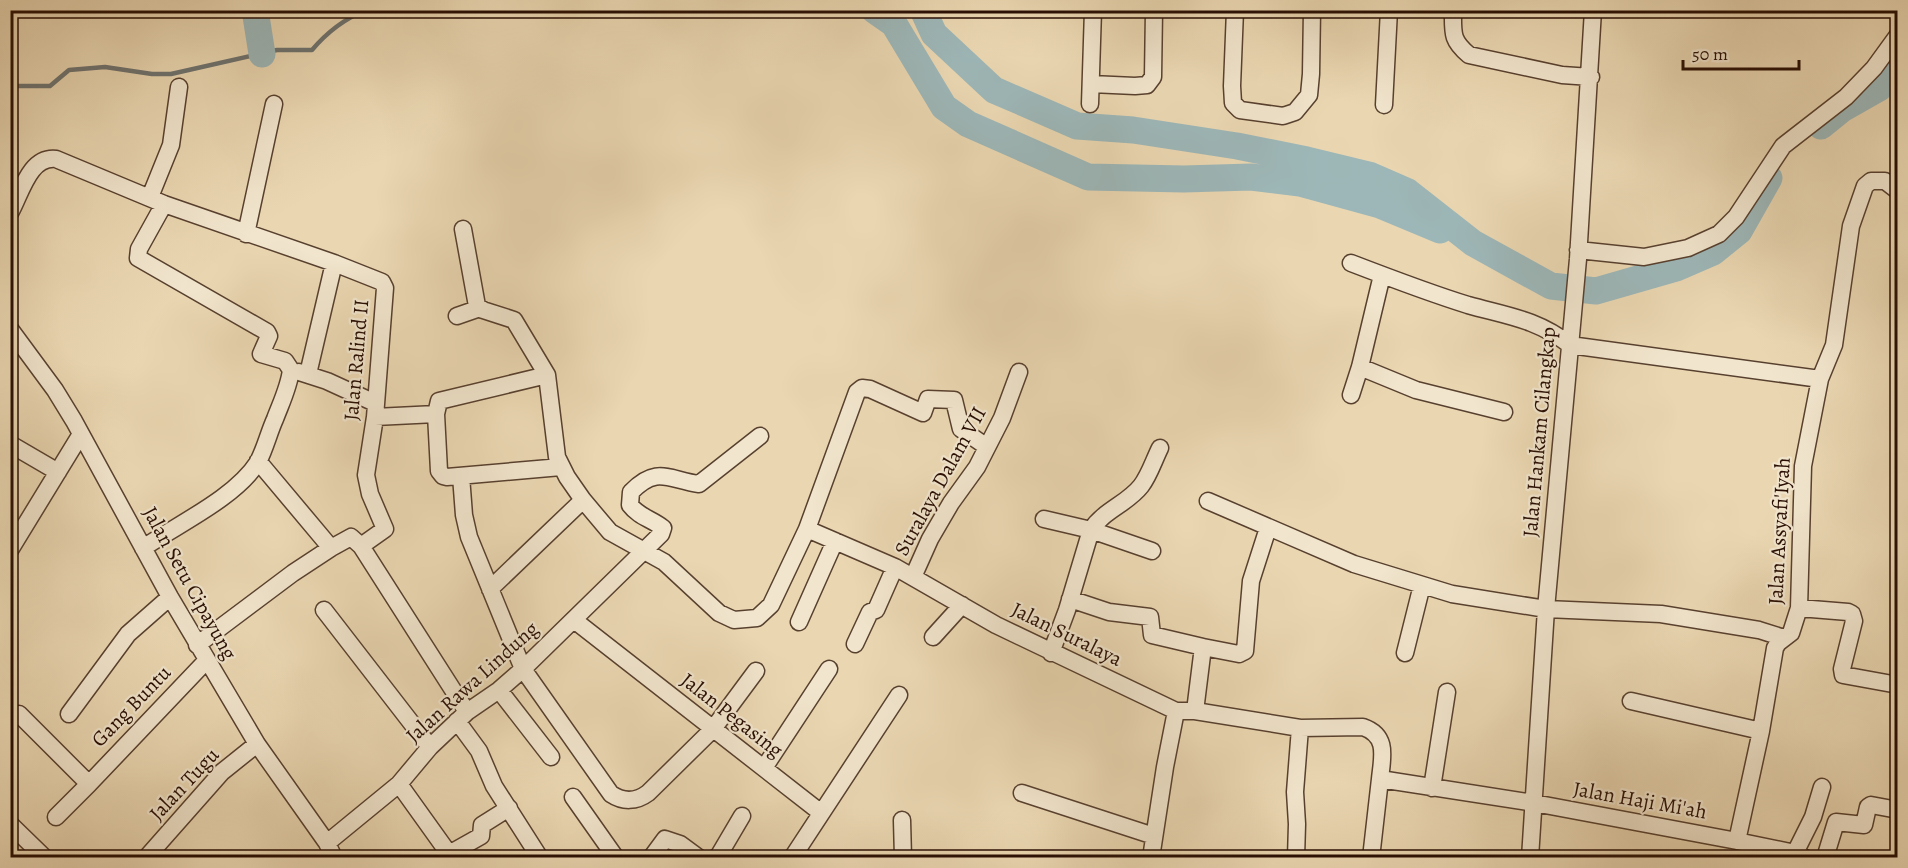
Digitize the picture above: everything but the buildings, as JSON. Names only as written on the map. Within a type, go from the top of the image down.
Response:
[{"type":"street","points":[[1090,104],[1093,10]]},
{"type":"street","points":[[1091,84],[1147,85],[1153,77],[1154,10]]},
{"type":"street","points":[[1235,10],[1231,95],[1233,103],[1240,110],[1283,116],[1295,112],[1309,95],[1312,10]]},
{"type":"street","points":[[1384,105],[1389,10]]},
{"type":"street","points":[[1453,10],[1453,28],[1457,45],[1469,55],[1562,75],[1591,77]]},
{"type":"street","name":"Jalan Hankam Cilangkap","points":[[1530,858],[1546,609],[1578,255],[1591,77],[1593,10]]},
{"type":"street","points":[[1578,255],[1644,257],[1688,248],[1719,234],[1736,216],[1783,146],[1846,98],[1874,68],[1898,35]]},
{"type":"street","points":[[179,87],[171,145],[157,201],[139,249],[138,258],[267,332],[269,336],[261,354],[285,361],[291,370],[308,374],[375,410],[436,414]]},
{"type":"street","points":[[246,234],[274,104]]},
{"type":"street","name":"Jalan Ralind II","points":[[10,213],[33,168],[47,158],[61,160],[157,201],[379,280],[385,288],[375,410],[366,482],[385,529],[361,546]]},
{"type":"street","name":"Jalan Assyafi'Iyah","points":[[1737,841],[1761,731],[1775,648],[1791,633],[1799,608],[1803,466],[1820,379],[1834,345],[1851,226],[1865,186],[1871,181],[1885,181],[1898,191]]},
{"type":"street","points":[[463,229],[477,306],[514,320],[547,375],[557,457],[583,500],[610,532],[664,562],[719,613],[734,620],[757,618],[771,605],[807,528],[857,392],[862,388],[870,389],[923,413],[928,399],[954,400],[962,429],[987,447]]},
{"type":"street","points":[[308,374],[334,263]]},
{"type":"street","points":[[1351,263],[1468,305],[1524,318],[1570,345],[1820,379]]},
{"type":"street","points":[[1351,395],[1382,275]]},
{"type":"street","points":[[457,316],[480,308]]},
{"type":"street","name":"Jalan Setu Cipayung","points":[[13,339],[55,390],[197,645],[257,744],[330,853]]},
{"type":"street","points":[[1360,367],[1416,390],[1504,412]]},
{"type":"street","points":[[143,548],[222,497],[240,482],[258,461],[286,390],[291,370]]},
{"type":"street","name":"Suralaya Dalam VII","points":[[913,577],[940,521],[977,467],[1002,418],[1019,372]]},
{"type":"street","points":[[547,375],[440,400],[436,414],[439,471],[447,477],[561,467]]},
{"type":"street","points":[[11,548],[81,434]]},
{"type":"street","name":"Jalan Rawa Lindung","points":[[330,853],[399,784],[430,747],[462,716],[499,690],[523,669],[663,531],[663,528],[656,522],[639,515],[630,506],[631,492],[636,487],[651,476],[659,475],[699,484],[760,436]]},
{"type":"street","points":[[10,444],[58,472]]},
{"type":"street","points":[[1051,653],[1091,530],[1111,508],[1129,498],[1142,485],[1160,448]]},
{"type":"street","points":[[258,461],[331,548]]},
{"type":"street","points":[[461,476],[464,515],[469,537],[523,669],[604,787],[616,797],[630,800],[643,797],[713,729],[756,671]]},
{"type":"street","points":[[490,589],[583,500]]},
{"type":"street","points":[[1208,501],[1354,564],[1452,594],[1546,609],[1661,614],[1759,630],[1784,638]]},
{"type":"street","points":[[1044,519],[1091,530],[1152,551]]},
{"type":"street","name":"Jalan Suralaya","points":[[807,528],[895,567],[1051,653],[1176,711]]},
{"type":"street","points":[[1070,599],[1102,611],[1150,617],[1152,635],[1203,648],[1239,654],[1245,651],[1251,581],[1269,528]]},
{"type":"street","points":[[197,645],[293,573],[351,537],[361,546],[462,716],[494,786],[540,858]]},
{"type":"street","points":[[799,622],[835,541]]},
{"type":"street","points":[[855,644],[870,612],[876,610],[895,567]]},
{"type":"street","points":[[1405,653],[1422,585]]},
{"type":"street","points":[[69,714],[128,634],[170,597]]},
{"type":"street","points":[[933,637],[962,605]]},
{"type":"street","points":[[1799,608],[1852,614],[1854,621],[1842,669],[1843,675],[1898,685]]},
{"type":"street","points":[[324,610],[430,747]]},
{"type":"street","name":"Jalan Pegasing","points":[[574,620],[820,813]]},
{"type":"street","points":[[1195,711],[1203,648]]},
{"type":"street","name":"Gang Buntu","points":[[56,817],[207,660]]},
{"type":"street","points":[[764,768],[829,669]]},
{"type":"street","points":[[499,690],[551,757]]},
{"type":"street","points":[[1432,788],[1448,692]]},
{"type":"street","points":[[792,858],[899,695]]},
{"type":"street","points":[[1631,701],[1761,731]]},
{"type":"street","points":[[1151,858],[1176,711],[1195,711],[1300,728],[1372,730],[1379,737],[1382,748],[1371,858]]},
{"type":"street","points":[[19,714],[89,784]]},
{"type":"street","points":[[1296,858],[1298,824],[1295,792],[1300,728]]},
{"type":"street","name":"Jalan Tugu","points":[[146,858],[222,772],[257,744]]},
{"type":"street","name":"Jalan Haji Mi'ah","points":[[1380,779],[1534,803],[1800,855]]},
{"type":"street","points":[[399,784],[451,856],[481,836],[482,825],[509,808]]},
{"type":"street","points":[[1800,855],[1814,818],[1822,787]]},
{"type":"street","points":[[1022,793],[1155,836]]},
{"type":"street","points":[[573,797],[616,858]]},
{"type":"street","points":[[1825,858],[1836,822],[1864,825],[1868,807],[1871,805],[1898,810]]},
{"type":"street","points":[[715,858],[742,816]]},
{"type":"street","points":[[902,820],[903,858]]},
{"type":"street","points":[[10,824],[45,858]]},
{"type":"street","points":[[651,858],[665,839],[680,844],[699,858]]},
{"type":"waterway","points":[[255,10],[262,54]]},
{"type":"waterway","points":[[10,86],[50,86],[69,70],[105,67],[152,74],[171,74],[277,50],[312,50],[337,26],[366,10]]},
{"type":"waterway","points":[[874,10],[894,24],[944,107],[968,124],[1088,177],[1184,179],[1251,177],[1300,183],[1380,205],[1440,230]]},
{"type":"waterway","points":[[923,10],[934,34],[994,90],[1077,126],[1133,130],[1237,146],[1369,175],[1408,192],[1473,243],[1551,286],[1596,291],[1676,268],[1713,252],[1739,231],[1769,178]]},
{"type":"waterway","points":[[1821,126],[1842,109],[1879,88],[1898,56]]}]
